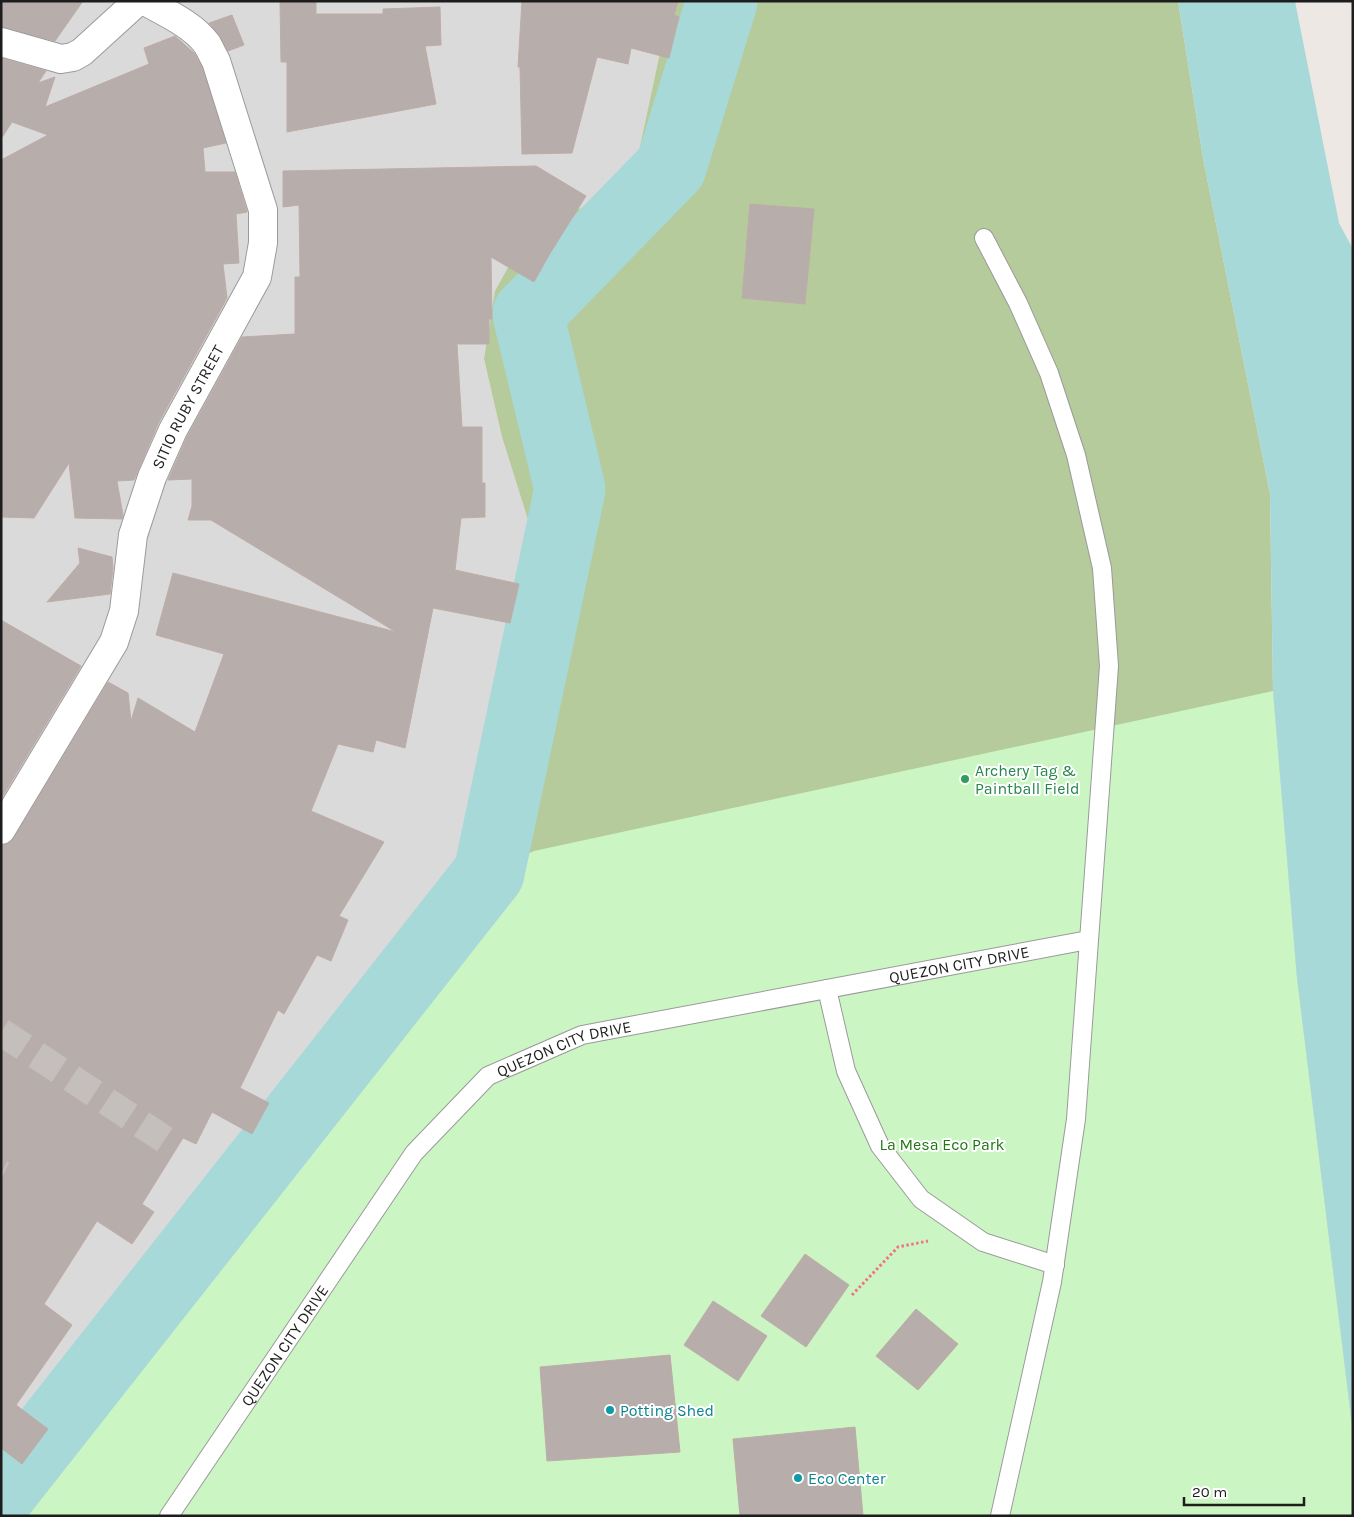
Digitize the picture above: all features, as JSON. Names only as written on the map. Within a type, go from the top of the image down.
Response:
[{"type":"street","points":[[1,42],[61,59],[73,57],[82,52],[138,1]]},
{"type":"street","name":"SITIO RUBY STREET","points":[[1,830],[114,642],[124,612],[133,535],[152,477],[173,430],[257,277],[263,243],[264,210],[216,61],[206,44],[192,31],[178,20],[145,1]]},
{"type":"lane","points":[[984,238],[1018,303],[1049,373],[1076,454],[1102,568],[1109,666],[1076,1119],[1049,1298],[1000,1516]]},
{"type":"lane","name":"QUEZON CITY DRIVE","points":[[169,1516],[414,1153],[488,1076],[582,1036],[1088,940]]},
{"type":"lane","points":[[827,989],[846,1071],[850,1080],[880,1146],[921,1199],[983,1242],[1054,1265]]},
{"type":"path","points":[[852,1294],[898,1247],[928,1241],[937,1244]]},
{"type":"shaded area","points":[[1,1],[671,1],[627,207],[540,210],[484,360],[502,437],[534,539],[493,699],[489,873],[1,1493]]},
{"type":"green space","points":[[671,1],[1178,1],[1203,158],[1270,494],[1273,691],[1297,978],[1353,1433],[1353,1516],[1,1516],[1,1493],[489,873],[493,699],[534,539],[502,437],[484,359],[495,291],[540,210],[627,207]]},
{"type":"green space","name":"La Mesa Eco Park","points":[[1273,691],[1297,978],[1353,1433],[1353,1516],[1,1516],[1,1493],[489,873],[534,851]]},
{"type":"water","points":[[1178,1],[1295,1],[1339,223],[1353,249],[1353,1433],[1297,978],[1273,691],[1270,494],[1203,158]]},
{"type":"building","points":[[1,1],[83,1],[55,41],[1,27]]},
{"type":"building","points":[[280,1],[316,1],[316,14],[383,14],[383,9],[440,7],[441,45],[425,46],[436,104],[287,132],[287,62],[281,62]]},
{"type":"building","points":[[522,1],[678,1],[674,15],[679,17],[669,58],[631,48],[628,64],[597,57],[572,153],[522,154],[520,67],[518,67]]},
{"type":"building","points":[[232,15],[244,45],[228,51],[220,36],[209,23]]},
{"type":"building","points":[[175,36],[194,53],[202,67],[226,143],[203,148],[205,172],[235,172],[247,212],[236,214],[239,263],[223,264],[227,298],[159,422],[134,480],[117,481],[123,515],[122,519],[75,518],[69,463],[34,518],[1,517],[1,160],[48,135],[12,122],[1,139],[1,58],[46,71],[38,83],[55,77],[45,107],[149,64],[144,48]]},
{"type":"building","points":[[536,166],[586,196],[534,282],[491,257],[492,319],[489,319],[489,344],[457,344],[462,427],[482,427],[482,483],[485,483],[485,517],[461,518],[455,570],[519,584],[510,623],[433,608],[405,748],[376,740],[373,752],[338,744],[311,811],[384,842],[339,916],[348,920],[331,961],[317,955],[284,1014],[278,1010],[240,1088],[269,1103],[252,1134],[212,1112],[196,1144],[183,1138],[142,1204],[154,1212],[132,1244],[97,1221],[44,1304],[72,1325],[16,1405],[48,1429],[22,1464],[1,1448],[1,846],[9,843],[14,838],[108,682],[128,693],[131,721],[138,698],[195,732],[224,654],[156,635],[173,573],[396,632],[211,520],[188,520],[192,506],[192,479],[168,480],[187,437],[242,337],[295,334],[295,277],[300,277],[299,205],[283,207],[283,171]]},
{"type":"building","points":[[750,204],[814,209],[805,304],[742,298]]},
{"type":"building","points":[[78,548],[112,557],[113,568],[110,594],[47,602],[80,563]]},
{"type":"building","points":[[1,620],[81,666],[1,799]]},
{"type":"building","points":[[805,1254],[849,1285],[806,1347],[761,1316]]},
{"type":"building","points":[[713,1301],[767,1336],[738,1381],[684,1345]]},
{"type":"building","points":[[916,1309],[958,1344],[918,1390],[876,1356]]},
{"type":"building","name":"Potting Shed","points":[[670,1355],[680,1452],[547,1461],[540,1367]]},
{"type":"building","name":"Eco Center","points":[[855,1427],[863,1516],[740,1516],[733,1439]]},
{"type":"waterway","points":[[1,1493],[489,873],[570,489],[528,314],[671,167],[722,1]]},
{"type":"tunnel","points":[[1,1032],[167,1141]]},
{"type":"place","name":"Archery Tag & Paintball Field","points":[[965,779]]},
{"type":"place","name":"Potting Shed","points":[[610,1410]]},
{"type":"place","name":"Eco Center","points":[[798,1478]]}]
